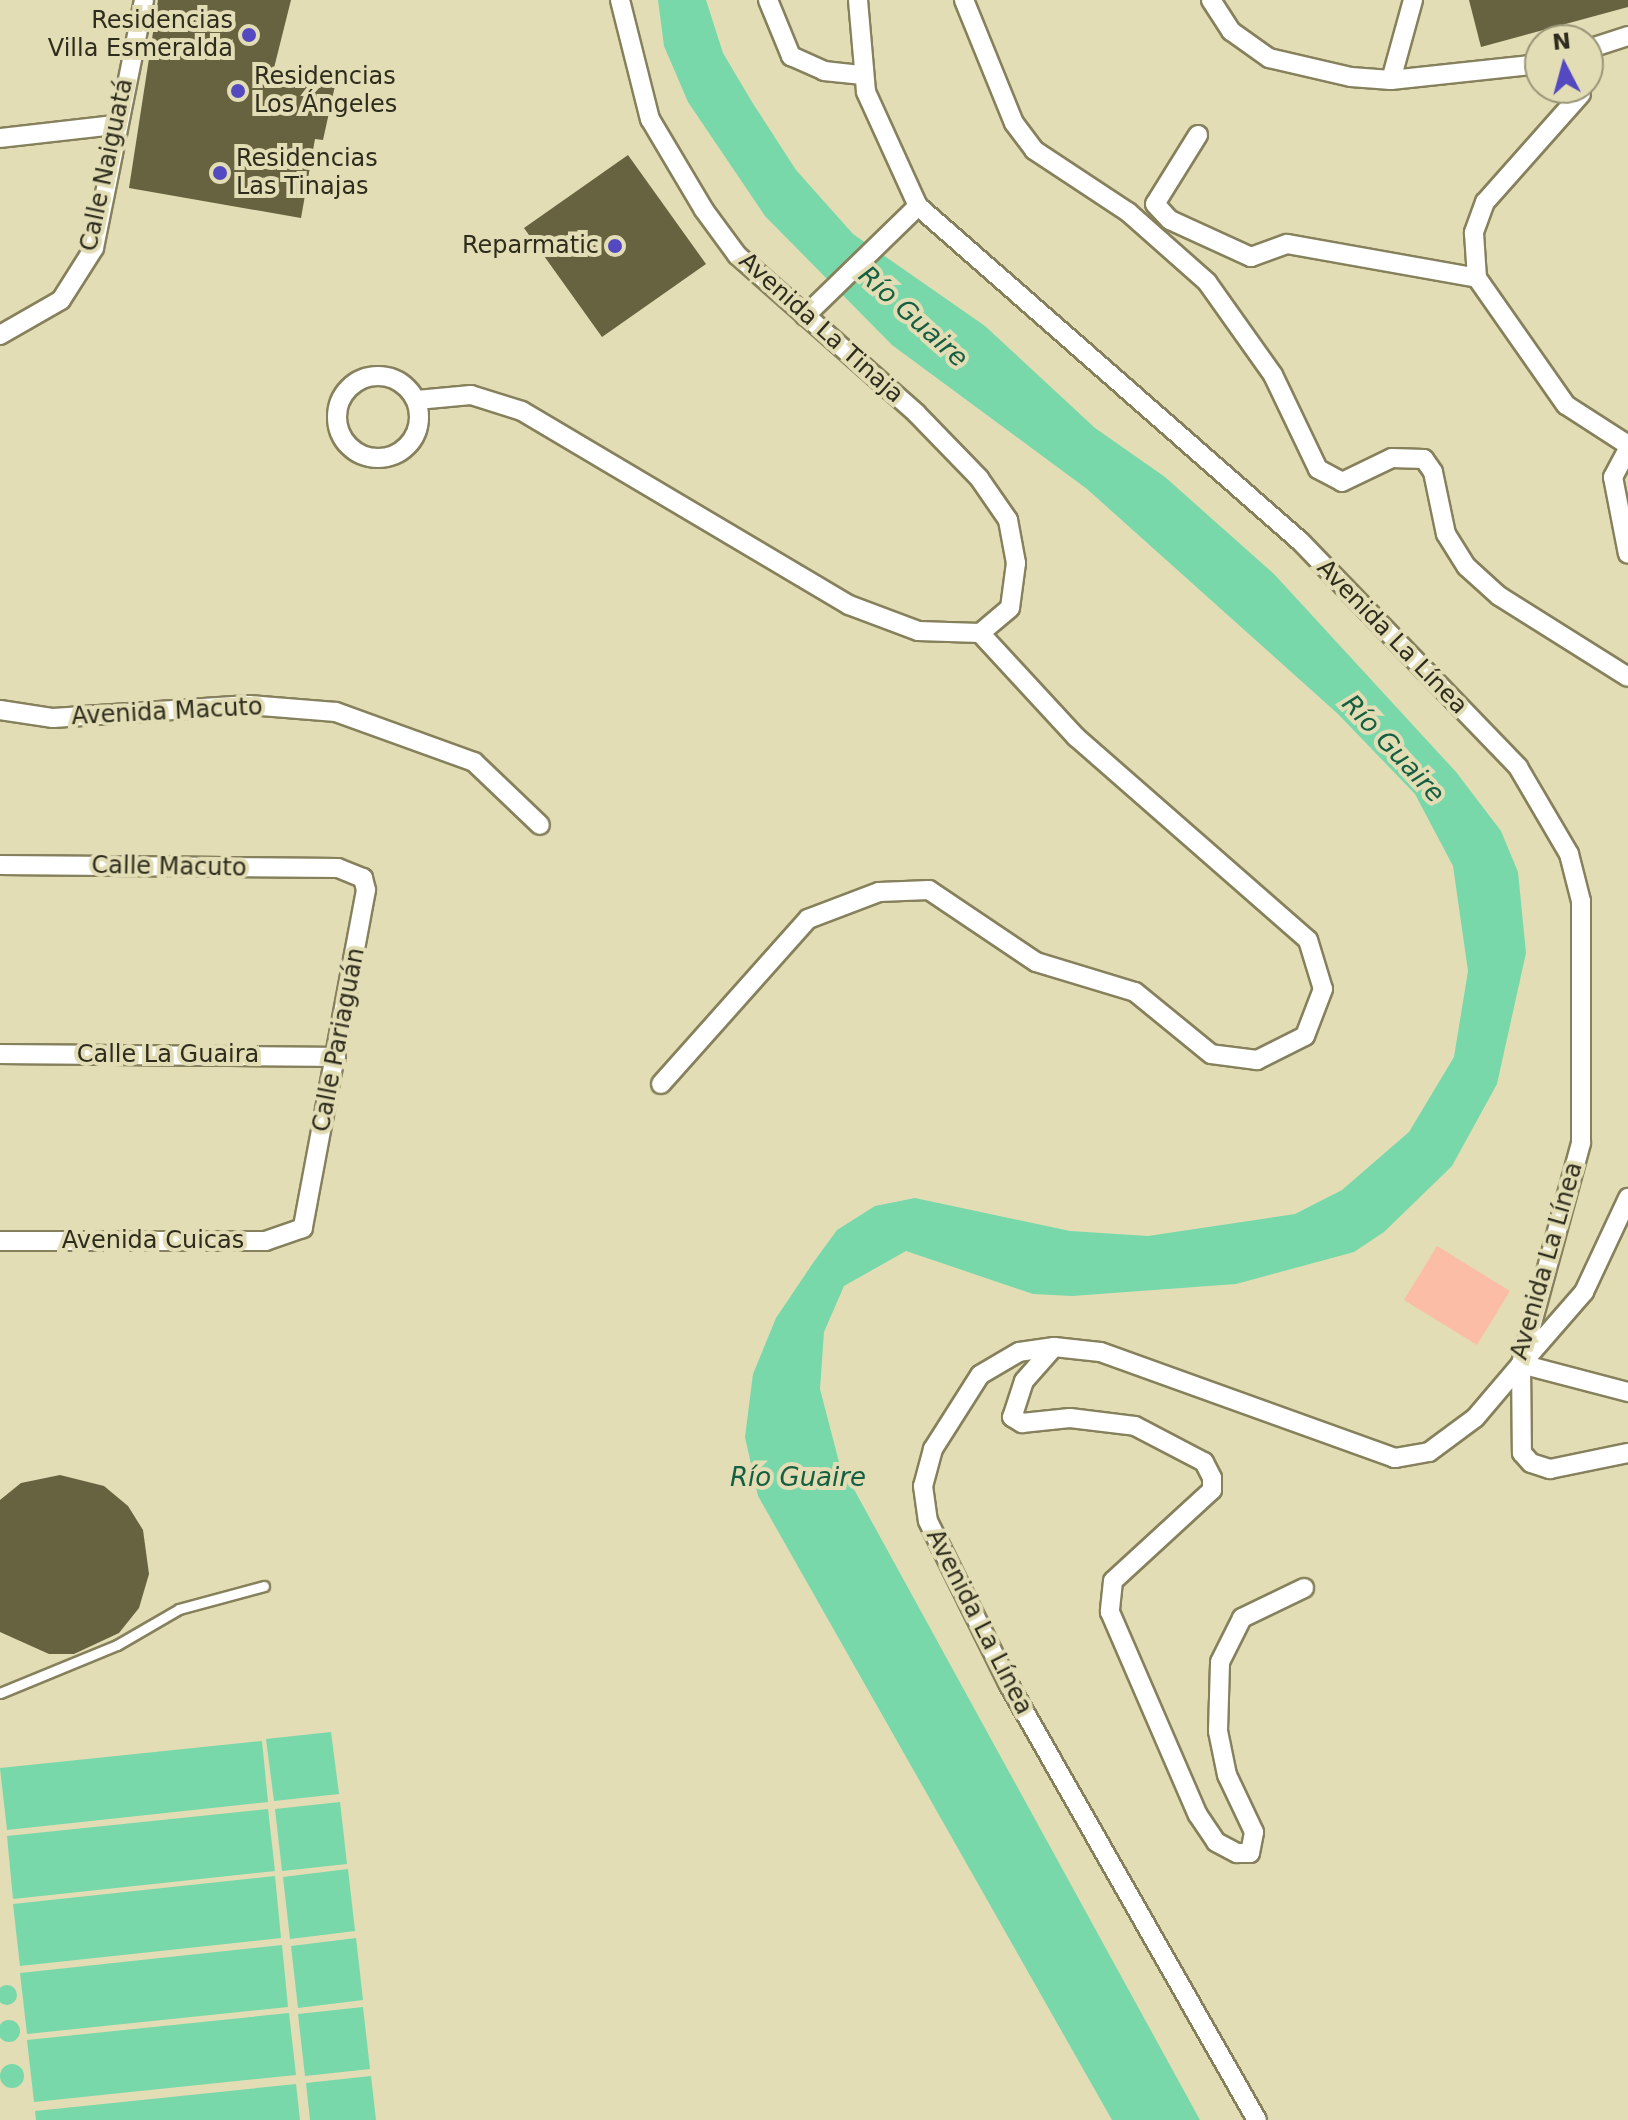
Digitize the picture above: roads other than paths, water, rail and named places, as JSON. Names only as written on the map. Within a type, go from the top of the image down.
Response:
[{"type":"street","name":"Calle Naiguatá","points":[[0,335],[44,315],[86,266],[114,125],[144,0]]},
{"type":"street","name":"Avenida La Tinaja","points":[[620,0],[632,67],[675,163],[737,255],[916,413],[979,478],[1008,520],[1016,563],[1010,608],[980,633]]},
{"type":"street","points":[[768,0],[791,56],[824,71],[863,75]]},
{"type":"street","name":"Avenida La Línea","points":[[858,0],[863,75],[918,206],[1301,542],[1518,767],[1554,825],[1581,901],[1586,949],[1581,1143],[1521,1364],[1475,1418],[1429,1452],[1395,1458],[1114,1357],[1054,1347],[1019,1352],[980,1375],[955,1408],[923,1486],[928,1521],[1008,1683],[1257,2120]]},
{"type":"street","points":[[964,0],[997,90],[1027,141],[1170,244],[1207,282],[1273,375],[1318,469],[1342,482],[1392,458],[1424,459],[1446,534],[1467,567],[1499,596],[1628,677]]},
{"type":"street","points":[[1211,0],[1231,31],[1269,58],[1391,80],[1524,66]]},
{"type":"street","points":[[1391,80],[1413,0]]},
{"type":"street","points":[[1604,44],[1628,36]]},
{"type":"street","points":[[1572,104],[1485,202],[1474,233],[1477,278],[1566,405],[1628,447],[1613,477],[1617,515],[1628,554]]},
{"type":"street","points":[[0,138],[114,125]]},
{"type":"street","points":[[1198,135],[1155,204],[1170,220],[1251,257],[1287,244],[1477,278]]},
{"type":"street","points":[[805,316],[918,206]]},
{"type":"street","points":[[417,400],[420,426],[407,449],[382,459],[357,453],[339,434],[337,408],[351,385],[387,378],[417,400],[471,395],[522,411],[849,605],[918,631],[980,633],[1076,737],[1308,940],[1323,989],[1305,1036],[1257,1060],[1211,1054],[1135,992],[1036,962],[929,890],[879,892],[808,919],[661,1084]]},
{"type":"street","points":[[1617,515],[1628,495]]},
{"type":"street","name":"Avenida Macuto","points":[[0,710],[67,718],[249,705],[336,712],[474,762],[540,825]]},
{"type":"street","name":"Calle Macuto","points":[[0,865],[338,868]]},
{"type":"street","name":"Calle Pariaguán","points":[[303,1228],[366,890],[363,878],[338,868]]},
{"type":"street","name":"Calle La Guaira","points":[[0,1054],[336,1057]]},
{"type":"street","points":[[1628,1198],[1584,1292],[1521,1364],[1522,1453],[1531,1463],[1550,1469],[1628,1453]]},
{"type":"street","name":"Avenida Cuicas","points":[[0,1241],[266,1241],[303,1228]]},
{"type":"street","points":[[1054,1347],[1024,1381],[1012,1417],[1022,1423],[1070,1418],[1135,1426],[1204,1462],[1212,1478],[1212,1490],[1113,1581],[1110,1612],[1198,1815],[1216,1842],[1237,1853],[1250,1853],[1254,1832],[1227,1775],[1218,1731],[1220,1662],[1242,1618],[1304,1588]]},
{"type":"street","points":[[1521,1364],[1628,1392]]},
{"type":"lane","points":[[0,1693],[117,1645],[179,1609],[264,1586]]},
{"type":"water","name":"Río Guaire","points":[[658,0],[706,0],[723,53],[752,102],[796,170],[853,234],[985,326],[1095,428],[1165,477],[1274,574],[1456,772],[1501,831],[1518,872],[1526,953],[1497,1084],[1452,1166],[1384,1232],[1354,1252],[1236,1284],[1072,1296],[1033,1294],[906,1251],[844,1286],[824,1332],[820,1389],[839,1462],[1200,2120],[1112,2120],[758,1496],[745,1437],[753,1374],[776,1318],[813,1263],[837,1230],[875,1206],[915,1198],[1070,1231],[1148,1236],[1295,1214],[1342,1190],[1409,1132],[1454,1057],[1468,971],[1453,866],[1415,794],[1338,714],[1087,489],[892,345],[765,216],[688,102],[664,46]]},
{"type":"water","points":[[331,1732],[339,1794],[274,1801],[266,1739]]},
{"type":"water","points":[[262,1741],[268,1802],[7,1830],[0,1768]]},
{"type":"water","points":[[340,1802],[347,1864],[282,1871],[275,1809]]},
{"type":"water","points":[[268,1809],[275,1871],[13,1899],[7,1836]]},
{"type":"water","points":[[348,1869],[355,1931],[290,1939],[283,1877]]},
{"type":"water","points":[[275,1876],[281,1938],[20,1966],[13,1904]]},
{"type":"water","points":[[356,1938],[363,2000],[298,2008],[291,1946]]},
{"type":"water","points":[[282,1945],[288,2007],[27,2034],[20,1973]]},
{"type":"water","points":[[7,1985],[14,1988],[17,1995],[14,2002],[7,2005],[0,2002],[-3,1995],[0,1988]]},
{"type":"water","points":[[363,2007],[370,2069],[305,2076],[298,2014]]},
{"type":"water","points":[[289,2013],[296,2075],[34,2102],[27,2040]]},
{"type":"water","points":[[9,2020],[17,2023],[20,2031],[17,2039],[9,2042],[1,2039],[-2,2031],[1,2023]]},
{"type":"water","points":[[12,2064],[21,2067],[24,2076],[21,2085],[12,2088],[3,2085],[0,2076],[3,2067]]},
{"type":"water","points":[[371,2076],[376,2120],[310,2120],[306,2083]]},
{"type":"water","points":[[296,2084],[300,2120],[36,2120],[35,2111]]},
{"type":"place","name":"Residencias Villa Esmeralda","points":[[249,35]]},
{"type":"place","name":"Residencias Los Ángeles","points":[[238,91]]},
{"type":"place","name":"Residencias Las Tinajas","points":[[220,173]]},
{"type":"place","name":"Reparmatic","points":[[615,246]]}]
